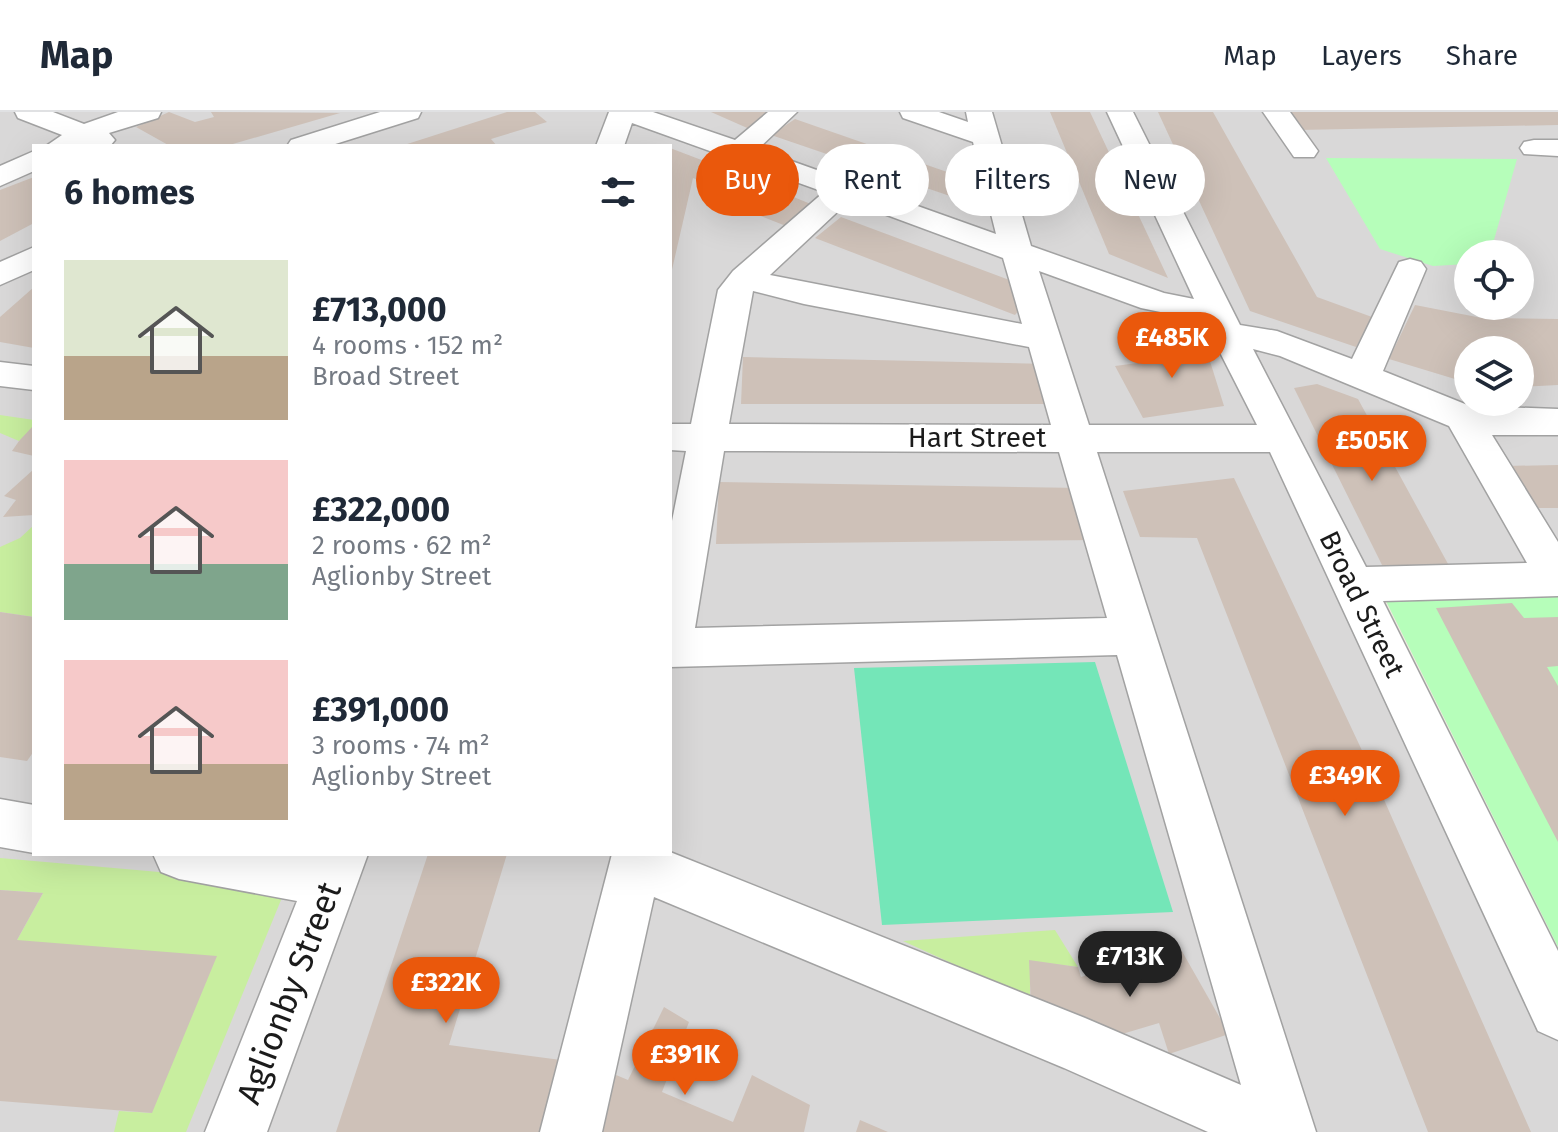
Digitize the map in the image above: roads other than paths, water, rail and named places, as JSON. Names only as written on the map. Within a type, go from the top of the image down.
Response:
[{"type":"street","points":[[28,112],[110,144]]},
{"type":"street","points":[[64,144],[85,133],[148,112]]},
{"type":"street","points":[[307,144],[408,112]]},
{"type":"street","points":[[611,144],[622,112],[721,144]]},
{"type":"street","points":[[747,144],[784,112]]},
{"type":"street","points":[[913,112],[983,125],[1043,339],[1285,1132]]},
{"type":"street","name":"Broad Street","points":[[1120,112],[1222,323],[1283,439],[1558,1011]]},
{"type":"street","points":[[1276,112],[1304,151]]},
{"type":"street","points":[[0,177],[32,161]]},
{"type":"street","points":[[672,624],[688,437],[734,290],[815,215]]},
{"type":"street","points":[[922,216],[1363,375],[1462,417],[1485,422],[1558,422]]},
{"type":"street","points":[[0,275],[32,258]]},
{"type":"street","points":[[1363,375],[1410,269]]},
{"type":"street","points":[[744,278],[804,294],[1043,339]]},
{"type":"street","points":[[0,374],[32,378]]},
{"type":"street","points":[[1352,585],[1558,579],[1462,417]]},
{"type":"street","name":"Hart Street","points":[[688,437],[1283,439]]},
{"type":"street","points":[[672,647],[1133,636]]},
{"type":"street","points":[[203,856],[337,867]]},
{"type":"street","points":[[571,1132],[637,859],[1085,1047],[1278,1132]]},
{"type":"street","name":"Aglionby Street","points":[[236,1132],[337,867]]}]
